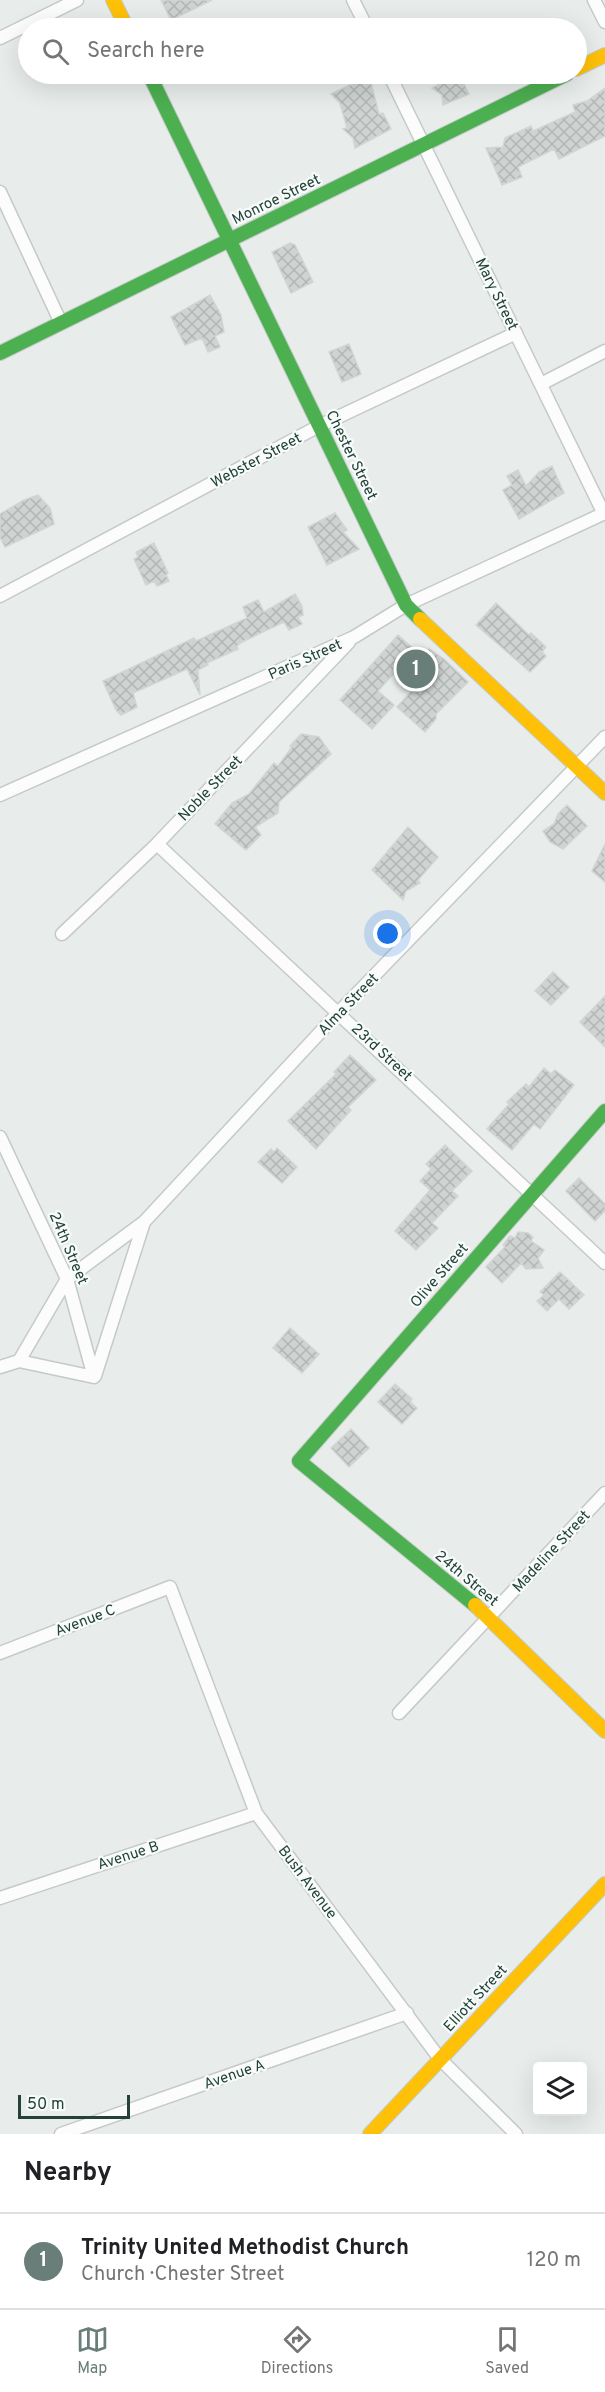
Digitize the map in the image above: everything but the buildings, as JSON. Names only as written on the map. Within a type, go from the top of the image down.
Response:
[{"type":"street","points":[[41,18],[77,0]]},
{"type":"street","points":[[113,0],[122,18]]},
{"type":"street","points":[[353,0],[362,18]]},
{"type":"street","points":[[594,0],[605,22]]},
{"type":"street","points":[[0,38],[18,29]]},
{"type":"street","points":[[587,64],[605,55]]},
{"type":"street","name":"Chester Street","points":[[154,84],[406,606],[574,767],[605,793]]},
{"type":"street","name":"Mary Street","points":[[394,84],[604,513]]},
{"type":"street","name":"Monroe Street","points":[[0,353],[547,84]]},
{"type":"street","points":[[0,192],[61,323]]},
{"type":"street","name":"Webster Street","points":[[0,596],[319,426],[516,333]]},
{"type":"street","points":[[540,384],[605,351]]},
{"type":"street","name":"Paris Street","points":[[0,795],[354,637],[406,606],[604,513]]},
{"type":"street","name":"Noble Street","points":[[62,934],[157,844],[354,637]]},
{"type":"street","name":"Alma Street","points":[[19,1361],[67,1279],[144,1222],[339,1012],[605,737]]},
{"type":"street","name":"23rd Street","points":[[157,844],[605,1263]]},
{"type":"street","name":"Olive Street","points":[[299,1461],[605,1111]]},
{"type":"street","name":"24th Street","points":[[1,1139],[67,1279],[94,1377]]},
{"type":"street","name":"Alma Street","points":[[94,1377],[144,1222]]},
{"type":"street","points":[[0,1367],[19,1361],[94,1377]]},
{"type":"street","name":"24th Street","points":[[299,1461],[489,1617],[605,1731]]},
{"type":"street","name":"Madeline Street","points":[[399,1713],[605,1493]]},
{"type":"street","name":"Avenue C","points":[[0,1653],[170,1587]]},
{"type":"street","name":"Bush Avenue","points":[[170,1587],[256,1813],[440,2059],[516,2134]]},
{"type":"street","name":"Avenue B","points":[[0,1898],[256,1813]]},
{"type":"street","name":"Elliott Street","points":[[370,2134],[605,1884]]},
{"type":"street","name":"Avenue A","points":[[62,2134],[407,2013]]},
{"type":"traffic: fast","points":[[154,84],[406,605],[420,619]]},
{"type":"traffic: fast","points":[[0,353],[547,84]]},
{"type":"traffic: fast","points":[[475,1605],[299,1461],[605,1111]]},
{"type":"traffic: slow","points":[[113,0],[122,18]]},
{"type":"traffic: slow","points":[[587,64],[605,55]]},
{"type":"traffic: slow","points":[[420,619],[605,793]]},
{"type":"traffic: slow","points":[[475,1605],[605,1731]]},
{"type":"traffic: slow","points":[[370,2134],[605,1884]]},
{"type":"place","name":"Trinity United Methodist Church","points":[[416,669]]}]
